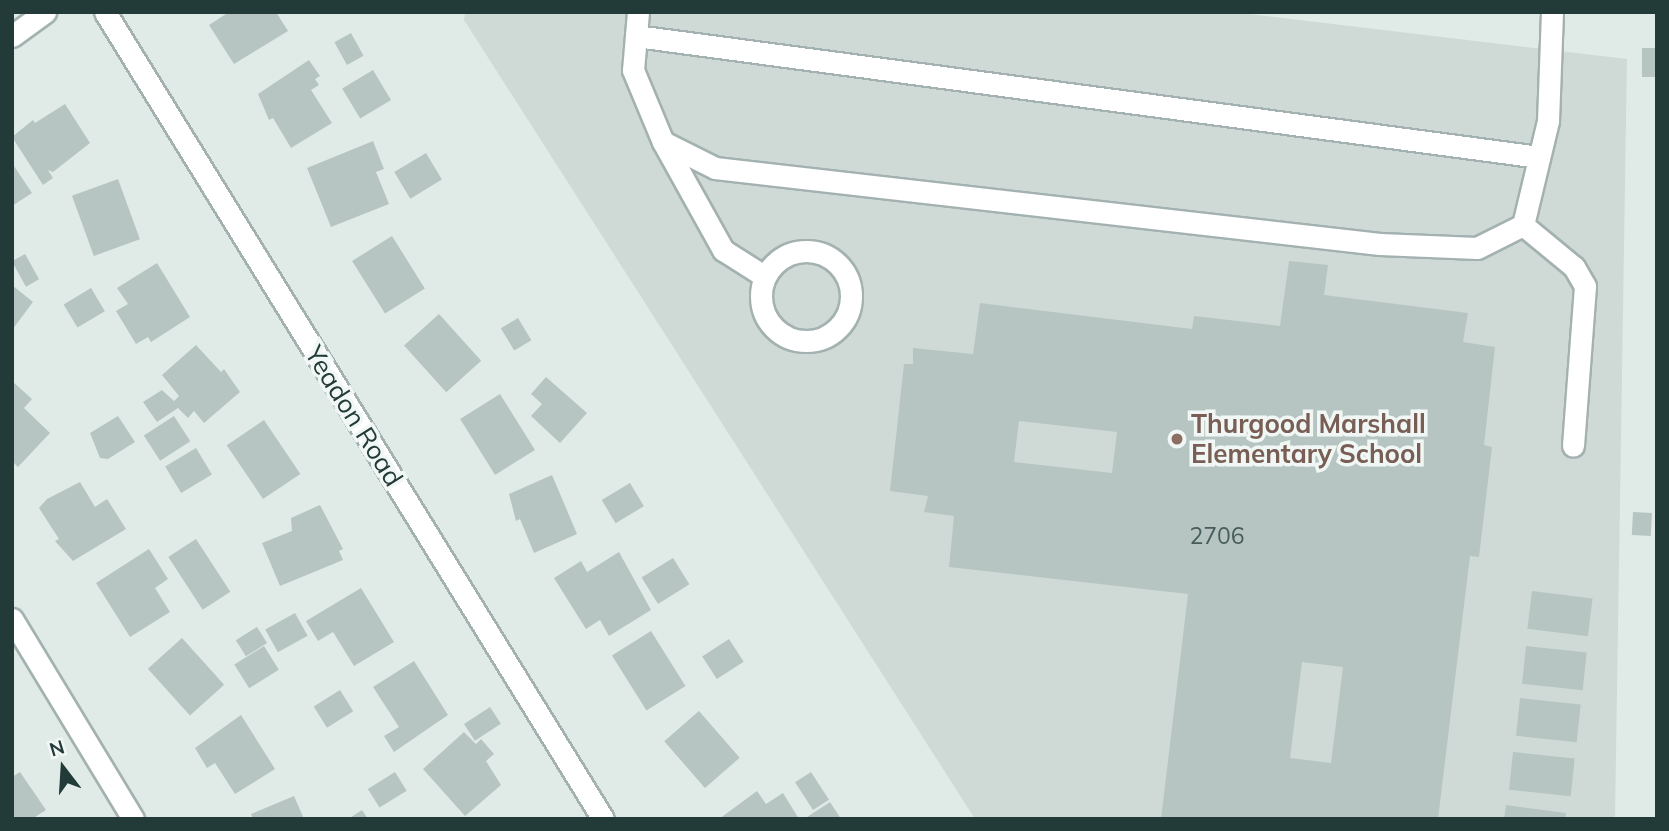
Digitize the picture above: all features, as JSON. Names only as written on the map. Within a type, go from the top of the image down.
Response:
[{"type":"street","points":[[12,36],[45,12]]},
{"type":"street","name":"Yeadon Road","points":[[105,12],[603,819]]},
{"type":"street","points":[[638,12],[633,71],[663,142],[723,250],[764,276]]},
{"type":"street","points":[[1523,225],[1548,121],[1552,12]]},
{"type":"street","points":[[636,36],[1539,157]]},
{"type":"street","points":[[663,142],[715,168],[1380,244],[1476,248],[1523,225]]},
{"type":"street","points":[[1523,225],[1574,267],[1585,286],[1573,446]]},
{"type":"street","points":[[808,250],[825,255],[840,265],[849,281],[847,316],[821,339],[785,337],[762,311],[760,293],[764,276],[775,262],[790,253],[808,250]]},
{"type":"street","points":[[12,619],[133,819]]},
{"type":"shaded area","name":"Thurgood Marshall Elementary School","points":[[465,12],[1233,12],[1627,59],[1615,819],[975,819],[464,20]]},
{"type":"building","points":[[229,12],[276,12],[288,31],[234,64],[209,25]]},
{"type":"building","points":[[351,33],[364,56],[347,65],[334,42]]},
{"type":"building","points":[[1642,48],[1657,48],[1657,77],[1642,77]]},
{"type":"building","points":[[309,60],[320,76],[315,79],[319,85],[311,90],[332,123],[291,148],[273,118],[269,120],[258,94]]},
{"type":"building","points":[[373,70],[391,100],[360,119],[342,89]]},
{"type":"building","points":[[65,104],[90,143],[53,172],[48,170],[53,178],[43,185],[12,137],[33,120],[35,123]]},
{"type":"building","points":[[373,141],[384,169],[376,172],[389,204],[331,227],[307,168]]},
{"type":"building","points":[[426,153],[442,180],[410,199],[394,172]]},
{"type":"building","points":[[14,166],[32,193],[12,206],[12,167]]},
{"type":"building","points":[[118,179],[140,239],[94,256],[72,196]]},
{"type":"building","points":[[392,236],[425,289],[385,313],[352,261]]},
{"type":"building","points":[[25,254],[39,279],[26,287],[12,261]]},
{"type":"building","points":[[1289,261],[1328,265],[1324,295],[1468,313],[1463,342],[1495,347],[1484,445],[1492,447],[1479,557],[1470,556],[1438,819],[1161,819],[1188,594],[949,567],[954,516],[924,512],[928,496],[890,491],[904,364],[913,364],[913,348],[973,354],[980,303],[1192,329],[1194,316],[1280,326]],"holes":[[[1019,421],[1117,432],[1112,473],[1014,462]],[[1302,662],[1343,667],[1331,763],[1290,758]]]},
{"type":"building","points":[[157,263],[190,317],[151,342],[148,337],[136,344],[116,311],[128,304],[117,288]]},
{"type":"building","points":[[12,285],[33,302],[12,330]]},
{"type":"building","points":[[91,288],[105,311],[77,328],[64,304]]},
{"type":"building","points":[[439,314],[481,361],[446,392],[404,345]]},
{"type":"building","points":[[518,318],[531,340],[514,351],[501,328]]},
{"type":"building","points":[[196,345],[221,372],[224,369],[240,392],[204,423],[194,411],[188,418],[178,408],[157,422],[143,402],[162,390],[174,401],[179,396],[162,375]]},
{"type":"building","points":[[546,377],[587,413],[560,443],[531,416],[542,404],[531,394]]},
{"type":"building","points":[[12,381],[32,399],[24,408],[50,433],[18,467],[12,461]]},
{"type":"building","points":[[500,394],[535,450],[495,475],[460,419]]},
{"type":"building","points":[[118,416],[135,442],[108,459],[100,458],[90,433]]},
{"type":"building","points":[[174,416],[190,441],[160,461],[144,436]]},
{"type":"building","points":[[264,420],[300,474],[263,499],[227,445]]},
{"type":"building","points":[[196,448],[212,475],[181,493],[165,467]]},
{"type":"building","points":[[552,475],[577,534],[534,553],[520,519],[516,521],[509,494]]},
{"type":"building","points":[[80,482],[95,507],[107,499],[126,529],[73,561],[55,541],[59,539],[39,508],[47,499]]},
{"type":"building","points":[[630,483],[644,506],[616,523],[602,500]]},
{"type":"building","points":[[320,505],[343,549],[339,551],[343,560],[280,586],[262,543],[292,531],[291,518]]},
{"type":"building","points":[[1633,512],[1652,513],[1651,536],[1632,535]]},
{"type":"building","points":[[196,539],[230,592],[203,610],[168,557]]},
{"type":"building","points":[[149,549],[168,579],[155,588],[170,612],[130,637],[96,583]]},
{"type":"building","points":[[619,552],[651,610],[609,636],[600,620],[586,629],[554,578],[581,561],[587,572]]},
{"type":"building","points":[[673,558],[689,584],[658,604],[642,578]]},
{"type":"building","points":[[361,588],[394,642],[354,666],[333,632],[318,641],[306,621]]},
{"type":"building","points":[[1532,591],[1593,598],[1588,636],[1527,629]]},
{"type":"building","points":[[295,613],[308,636],[278,652],[265,629]]},
{"type":"building","points":[[257,627],[267,643],[246,656],[236,640]]},
{"type":"building","points":[[651,631],[685,686],[646,710],[612,655]]},
{"type":"building","points":[[182,638],[224,685],[190,716],[148,669]]},
{"type":"building","points":[[729,639],[744,662],[717,679],[702,656]]},
{"type":"building","points":[[264,646],[279,670],[249,688],[234,665]]},
{"type":"building","points":[[1526,646],[1587,652],[1583,690],[1522,684]]},
{"type":"building","points":[[414,661],[448,715],[394,752],[384,736],[399,727],[373,687]]},
{"type":"building","points":[[340,690],[353,711],[327,728],[314,706]]},
{"type":"building","points":[[1520,698],[1581,704],[1577,742],[1516,736]]},
{"type":"building","points":[[490,707],[501,724],[475,741],[464,724]]},
{"type":"building","points":[[699,711],[740,758],[705,788],[664,741]]},
{"type":"building","points":[[241,715],[275,769],[235,794],[215,763],[207,768],[195,748]]},
{"type":"building","points":[[464,732],[476,744],[481,739],[494,754],[486,761],[501,785],[465,816],[423,769]]},
{"type":"building","points":[[1513,752],[1575,758],[1571,796],[1509,790]]},
{"type":"building","points":[[20,772],[46,810],[32,819],[12,819],[12,777]]},
{"type":"building","points":[[395,772],[407,791],[380,808],[368,789]]},
{"type":"building","points":[[811,772],[829,800],[813,810],[795,782]]},
{"type":"building","points":[[757,791],[766,804],[783,793],[799,819],[719,819]]},
{"type":"building","points":[[294,796],[304,819],[253,819],[251,814]]},
{"type":"building","points":[[830,802],[841,819],[804,819]]},
{"type":"building","points":[[1506,805],[1566,813],[1565,819],[1504,819]]},
{"type":"building","points":[[362,810],[368,819],[348,819]]},
{"type":"place","name":"Thurgood Marshall Elementary School","points":[[1177,439]]}]
